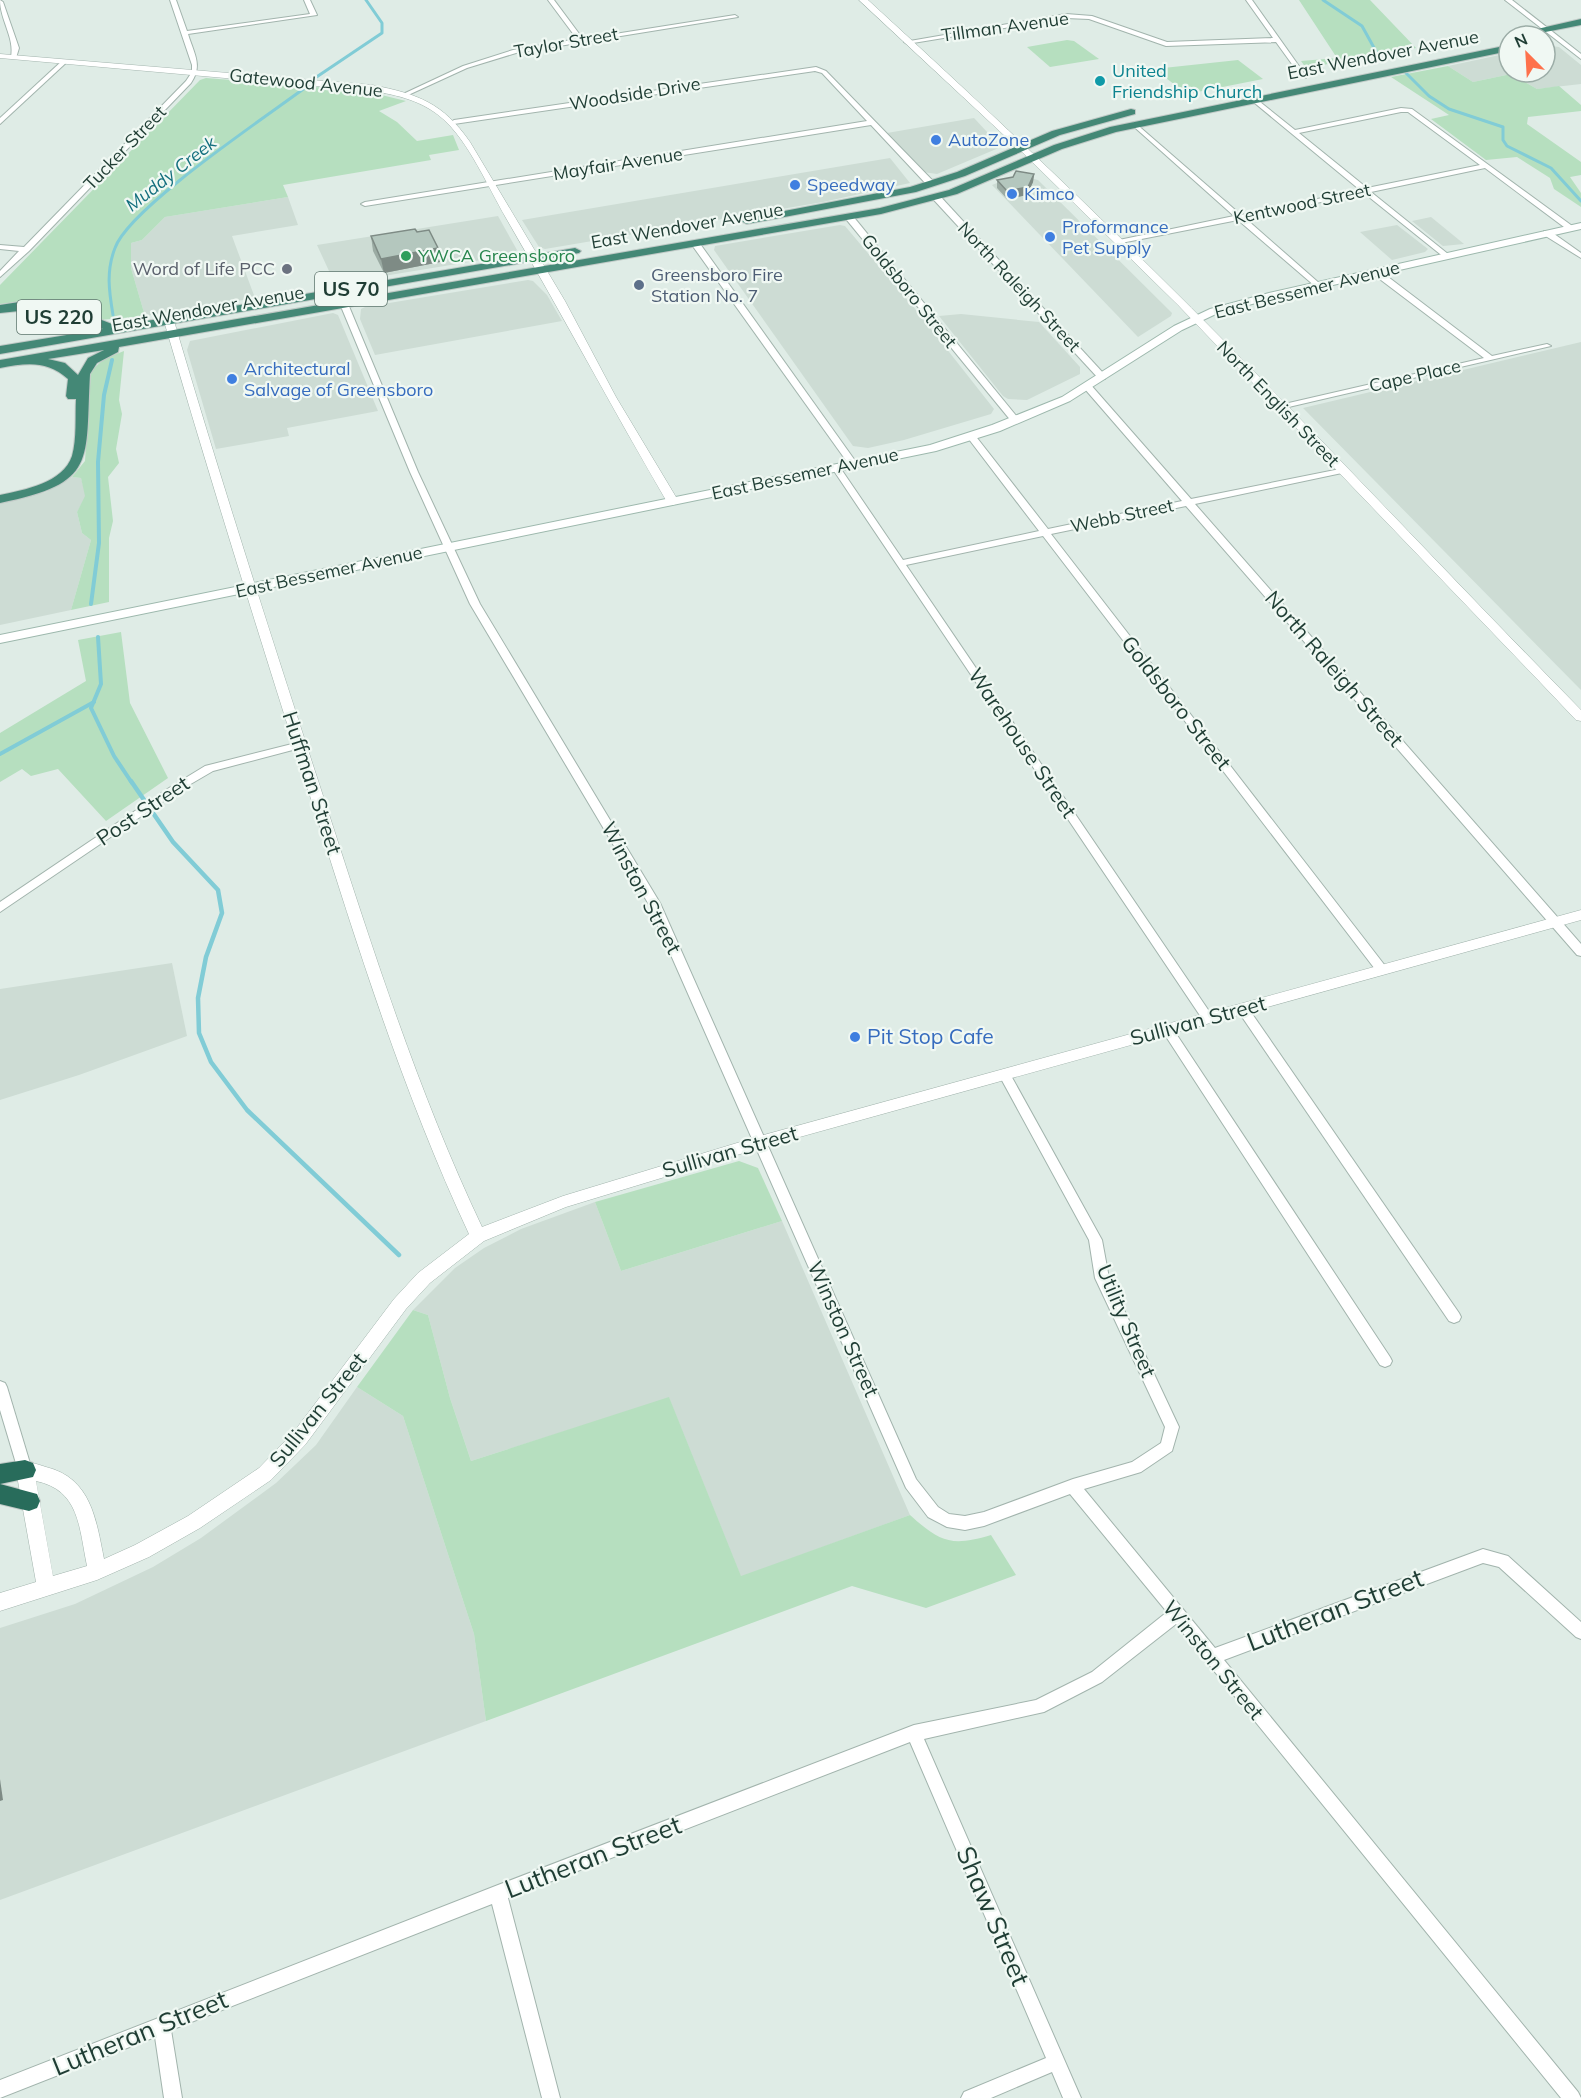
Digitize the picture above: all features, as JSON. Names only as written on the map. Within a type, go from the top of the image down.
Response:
[{"type":"highway","name":"East Wendover Avenue","points":[[1557,27],[1581,22]]},
{"type":"highway","points":[[1558,39],[1569,36]]},
{"type":"highway","name":"East Wendover Avenue","points":[[1391,60],[1497,39]]},
{"type":"highway","name":"East Wendover Avenue","points":[[0,350],[135,327],[171,327],[344,304],[849,216],[936,198],[973,185],[1033,157],[1077,140],[1134,124],[1497,50]]},
{"type":"highway","name":"East Wendover Avenue","points":[[1293,79],[1310,76]]},
{"type":"highway","name":"East Wendover Avenue","points":[[1246,88],[1258,86]]},
{"type":"highway","name":"East Wendover Avenue","points":[[732,224],[874,199],[931,184],[1076,126],[1145,109]]},
{"type":"highway","name":"East Wendover Avenue","points":[[0,364],[145,338],[171,327],[589,248]]},
{"type":"highway","points":[[0,309],[46,304],[62,307],[100,325],[135,327]]},
{"type":"highway","name":"US 220","points":[[0,314],[26,310],[53,313],[58,325],[14,347]]},
{"type":"highway","points":[[0,499],[38,490],[70,470],[80,455],[84,374],[87,367],[102,354],[145,338]]},
{"type":"highway","points":[[0,492],[26,487],[45,479],[61,466],[66,457],[74,378],[67,370],[54,364],[24,360]]},
{"type":"highway","points":[[0,1474],[25,1470]]},
{"type":"highway","points":[[0,1494],[29,1501]]},
{"type":"main road","name":"East Bessemer Avenue","points":[[0,639],[932,448],[1051,406],[1195,320],[1232,305],[1576,227]]},
{"type":"street","points":[[173,0],[195,72]]},
{"type":"street","points":[[184,33],[314,15],[307,0]]},
{"type":"street","points":[[551,0],[581,40]]},
{"type":"street","name":"North English Street","points":[[863,0],[1033,157],[1119,242],[1283,407],[1581,717]]},
{"type":"street","points":[[1249,0],[1278,40],[1310,76]]},
{"type":"street","points":[[1508,0],[1539,24]]},
{"type":"street","points":[[0,2],[16,48],[14,57]]},
{"type":"street","name":"Tillman Avenue","points":[[907,42],[1066,16],[1090,17],[1166,44],[1278,40]]},
{"type":"street","name":"Taylor Street","points":[[404,95],[465,67],[515,51],[735,17]]},
{"type":"street","points":[[1558,39],[1581,57]]},
{"type":"street","name":"Gatewood Avenue","points":[[0,56],[360,87],[404,95],[432,106],[453,122],[534,258],[673,502]]},
{"type":"street","points":[[0,122],[65,61]]},
{"type":"street","name":"Woodside Drive","points":[[453,122],[816,69],[824,72],[871,123]]},
{"type":"street","name":"Tucker Street","points":[[0,275],[189,82],[195,72]]},
{"type":"street","points":[[1253,99],[1445,256]]},
{"type":"street","points":[[1293,132],[1406,110],[1413,112],[1486,166],[1576,227]]},
{"type":"street","points":[[871,123],[931,184]]},
{"type":"street","name":"Mayfair Avenue","points":[[365,204],[871,123]]},
{"type":"street","points":[[1134,124],[1242,217],[1316,285]]},
{"type":"street","name":"Kentwood Street","points":[[1119,242],[1486,166]]},
{"type":"street","name":"North Raleigh Street","points":[[936,198],[1102,377]]},
{"type":"street","name":"Goldsboro Street","points":[[849,216],[1015,420]]},
{"type":"street","points":[[1547,233],[1581,256]]},
{"type":"street","points":[[695,243],[853,464]]},
{"type":"street","points":[[0,247],[26,249]]},
{"type":"street","points":[[1376,272],[1490,359]]},
{"type":"street","name":"Winston Street","points":[[344,304],[448,547],[489,630],[654,903],[911,1483],[933,1512],[948,1520],[965,1523],[984,1520],[1073,1486],[1175,1615],[1572,2098]]},
{"type":"street","name":"Huffman Street","points":[[171,327],[250,589],[407,1065],[454,1189],[478,1236]]},
{"type":"street","name":"Cape Place","points":[[1283,407],[1547,346]]},
{"type":"street","name":"North Raleigh Street","points":[[1087,386],[1581,951]]},
{"type":"street","name":"Goldsboro Street","points":[[971,436],[1382,970]]},
{"type":"street","name":"Warehouse Street","points":[[836,468],[1207,1017]]},
{"type":"street","name":"Webb Street","points":[[902,563],[1342,470]]},
{"type":"street","name":"Post Street","points":[[0,908],[209,768],[300,745]]},
{"type":"street","name":"Sullivan Street","points":[[0,1602],[97,1570],[142,1551],[194,1522],[265,1474],[299,1439],[400,1304],[424,1278],[478,1236],[563,1202],[760,1142],[1581,915]]},
{"type":"street","points":[[1242,1008],[1454,1317]]},
{"type":"street","points":[[1167,1029],[1386,1361]]},
{"type":"street","name":"Utility Street","points":[[1005,1075],[1095,1240],[1102,1278],[1172,1427],[1167,1447],[1136,1467],[1073,1486]]},
{"type":"street","points":[[0,1387],[25,1470],[46,1587]]},
{"type":"street","points":[[25,1470],[62,1481],[75,1494],[85,1515],[97,1570]]},
{"type":"street","name":"Lutheran Street","points":[[1211,1657],[1460,1562],[1483,1556],[1503,1561],[1581,1632]]},
{"type":"street","name":"Lutheran Street","points":[[0,2089],[498,1893],[914,1734],[1038,1707],[1097,1677],[1175,1615]]},
{"type":"street","name":"Shaw Street","points":[[914,1734],[1072,2098]]},
{"type":"street","points":[[498,1893],[552,2098]]},
{"type":"street","points":[[162,2025],[173,2098]]},
{"type":"street","points":[[970,2098],[1056,2062]]},
{"type":"shaded area","points":[[1557,47],[1581,65],[1581,84],[1537,89],[1528,84],[1557,84]]},
{"type":"shaded area","points":[[1497,56],[1497,77],[1473,82],[1448,66]]},
{"type":"shaded area","points":[[974,118],[1001,147],[937,174],[923,172],[887,133]]},
{"type":"shaded area","points":[[890,158],[910,183],[823,202],[545,249],[539,247],[522,220]]},
{"type":"shaded area","points":[[1017,175],[1038,180],[1172,313],[1171,316],[1138,337],[992,185]]},
{"type":"shaded area","points":[[288,197],[298,225],[232,236],[255,298],[145,316],[131,268],[131,243],[142,240],[165,217]]},
{"type":"shaded area","points":[[498,216],[517,250],[511,255],[335,284],[317,245]]},
{"type":"shaded area","points":[[1431,217],[1464,244],[1443,246],[1412,221]]},
{"type":"shaded area","points":[[1397,225],[1428,249],[1425,252],[1392,260],[1360,232]]},
{"type":"shaded area","points":[[845,226],[916,310],[994,409],[991,414],[904,440],[868,448],[853,446],[714,250],[715,246]]},
{"type":"shaded area","points":[[533,281],[547,295],[562,321],[375,355],[360,319],[361,309],[365,307]]},
{"type":"shaded area","points":[[333,313],[338,315],[378,411],[287,428],[289,436],[216,449],[187,350],[190,341]]},
{"type":"shaded area","points":[[961,314],[1039,322],[1080,367],[1080,374],[1027,400],[1008,399],[1003,396],[939,316]]},
{"type":"shaded area","points":[[1581,342],[1581,690],[1303,408]]},
{"type":"shaded area","points":[[72,477],[81,478],[86,496],[77,512],[82,533],[91,540],[71,610],[0,625],[0,503],[46,492]]},
{"type":"shaded area","points":[[172,963],[187,1036],[79,1075],[0,1100],[0,989]]},
{"type":"shaded area","points":[[595,1202],[621,1271],[782,1221],[910,1515],[741,1577],[669,1398],[471,1461],[450,1398],[428,1315],[413,1310],[455,1268],[484,1248],[521,1229]]},
{"type":"shaded area","points":[[357,1387],[403,1416],[474,1634],[486,1721],[0,1900],[0,1628],[75,1604],[153,1567],[201,1538],[276,1483],[316,1445]]},
{"type":"green space","points":[[1299,0],[1370,0],[1416,48],[1306,68],[1301,61],[1337,58]]},
{"type":"green space","points":[[1067,40],[1074,41],[1099,59],[1050,67],[1027,47]]},
{"type":"green space","points":[[1238,60],[1263,79],[1187,94],[1154,69]]},
{"type":"green space","points":[[1448,66],[1473,82],[1497,77],[1497,84],[1528,84],[1537,89],[1559,86],[1581,105],[1581,111],[1528,117],[1527,124],[1581,162],[1581,175],[1570,177],[1581,193],[1581,207],[1554,189],[1550,178],[1517,157],[1486,160],[1431,119],[1449,115],[1391,77]]},
{"type":"green space","points":[[206,78],[365,91],[406,101],[379,111],[397,122],[417,141],[453,135],[459,150],[429,155],[431,160],[283,185],[288,197],[165,217],[142,240],[131,243],[131,268],[145,316],[99,320],[61,301],[43,299],[0,304],[0,285],[200,80]]},
{"type":"green space","points":[[124,351],[119,400],[122,414],[116,449],[119,463],[108,477],[113,521],[109,538],[109,602],[71,610],[91,540],[82,533],[77,512],[85,496],[81,478],[72,477],[85,461],[91,371],[104,359]]},
{"type":"green space","points":[[121,632],[130,703],[168,778],[106,821],[58,769],[31,776],[22,769],[0,782],[0,733],[86,681],[78,640]]},
{"type":"green space","points":[[739,1161],[758,1168],[782,1221],[621,1271],[595,1202]]},
{"type":"green space","points":[[413,1310],[428,1315],[450,1398],[471,1461],[669,1397],[741,1576],[910,1515],[930,1531],[947,1540],[966,1541],[991,1535],[1016,1575],[926,1608],[852,1586],[486,1721],[474,1634],[403,1416],[357,1387]]},
{"type":"building","points":[[1016,171],[1034,174],[1028,187],[1007,191],[997,180],[1013,177]]},
{"type":"building","points":[[415,229],[417,232],[429,230],[438,248],[381,259],[371,236]]},
{"type":"waterway","name":"Muddy Creek","points":[[315,78],[382,33],[382,23],[366,0]]},
{"type":"waterway","points":[[1323,0],[1362,26],[1378,55]]},
{"type":"waterway","points":[[1406,73],[1429,96],[1449,109],[1503,127],[1503,140],[1507,146],[1551,168],[1581,201]]},
{"type":"waterway","name":"Muddy Creek","points":[[113,315],[110,265],[115,248],[126,231],[171,187],[306,87]]},
{"type":"waterway","name":"Muddy Creek","points":[[91,604],[99,543],[98,462],[104,395],[112,360]]},
{"type":"waterway","name":"Muddy Creek","points":[[93,702],[101,684],[98,637]]},
{"type":"waterway","name":"Muddy Creek","points":[[0,754],[93,702]]},
{"type":"waterway","points":[[93,702],[91,708],[114,756],[132,783]]},
{"type":"waterway","points":[[131,781],[173,842],[218,890],[222,913],[206,957],[198,998],[199,1033],[211,1062],[247,1110],[399,1255]]},
{"type":"place","name":"United Friendship Church","points":[[1100,81]]},
{"type":"place","name":"AutoZone","points":[[936,140]]},
{"type":"place","name":"Speedway","points":[[795,185]]},
{"type":"place","name":"Kimco","points":[[1012,194]]},
{"type":"place","name":"Proformance Pet Supply","points":[[1050,237]]},
{"type":"place","name":"YWCA Greensboro","points":[[406,256]]},
{"type":"place","name":"Word of Life PCC","points":[[287,269]]},
{"type":"place","name":"Greensboro Fire Station No. 7","points":[[639,285]]},
{"type":"place","name":"Architectural Salvage of Greensboro","points":[[232,379]]},
{"type":"place","name":"Pit Stop Cafe","points":[[855,1037]]}]
